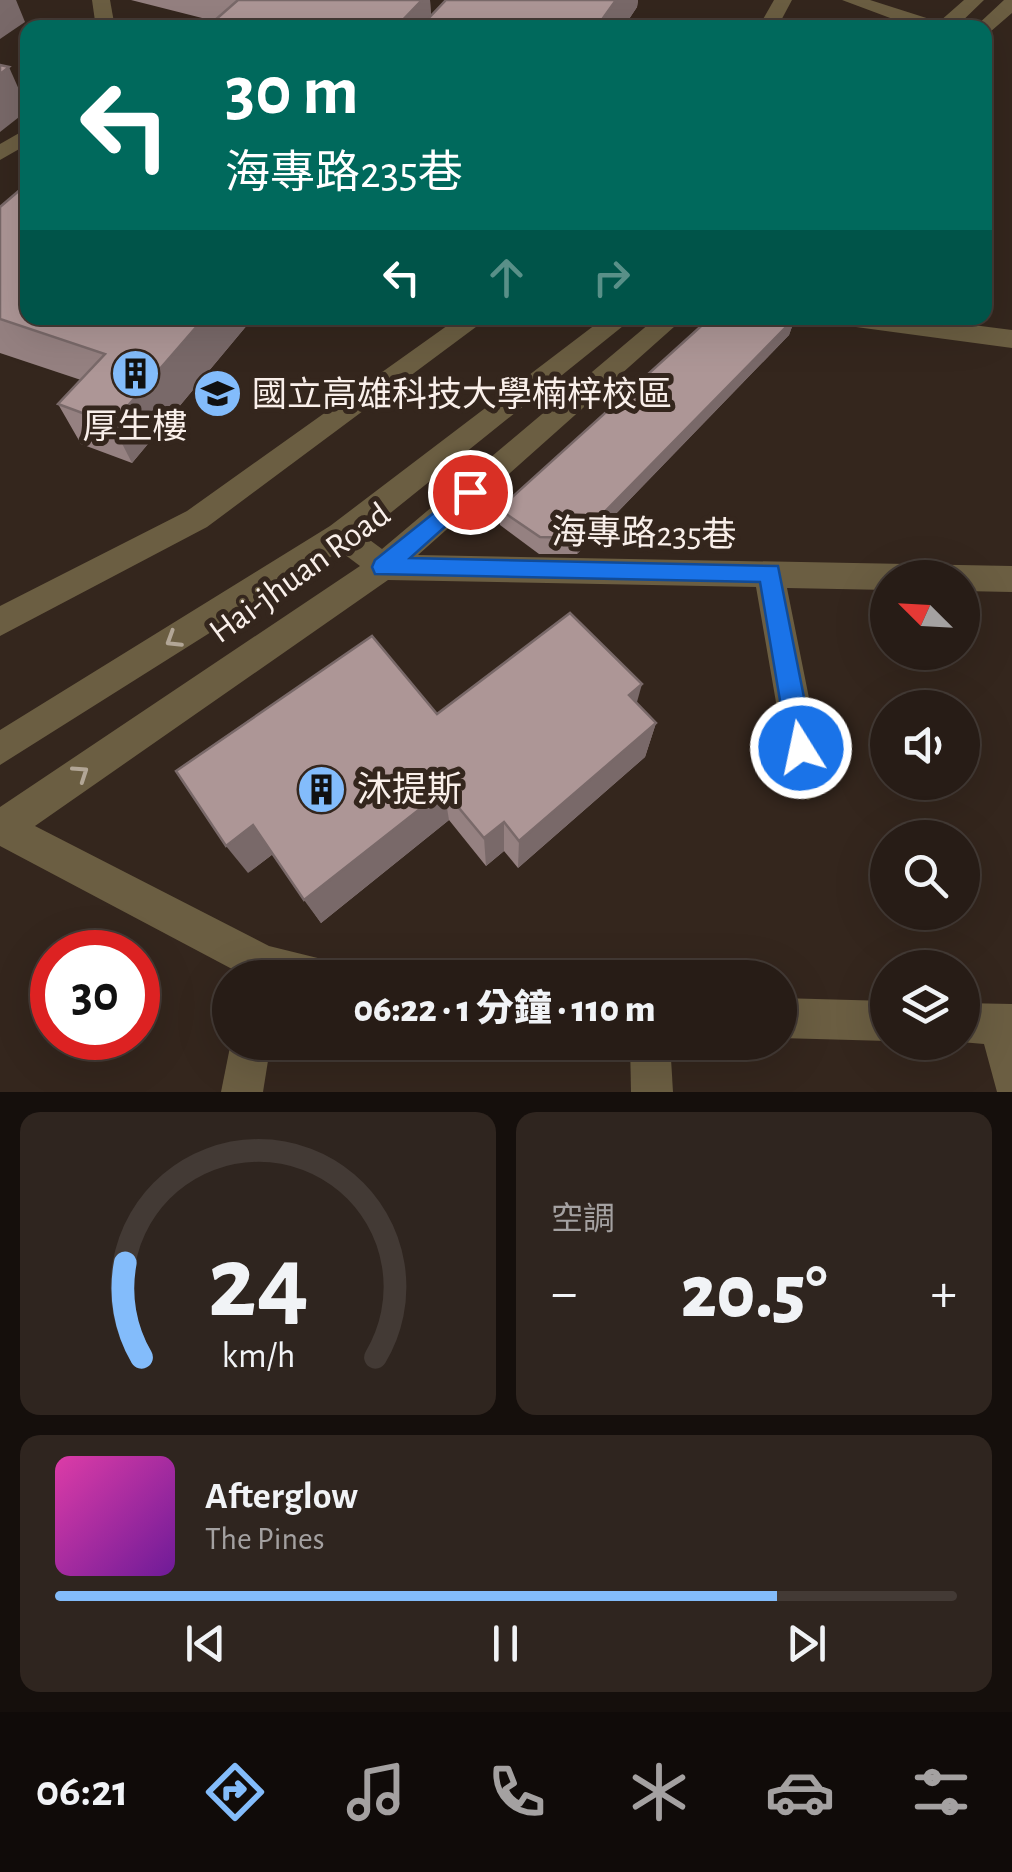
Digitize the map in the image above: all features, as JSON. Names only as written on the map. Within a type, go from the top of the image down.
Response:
[{"type":"street","points":[[850,0],[914,20]]},
{"type":"street","points":[[992,20],[1012,2]]},
{"type":"street","points":[[0,622],[196,519],[464,325]]},
{"type":"street","name":"Hai-jhuan Road","points":[[0,749],[341,534],[611,325]]},
{"type":"street","name":"Hai-jhuan Road","points":[[0,828],[383,567],[664,325]]},
{"type":"street","points":[[906,325],[1012,340]]},
{"type":"street","points":[[341,534],[383,567]]},
{"type":"street","name":"海專路235巷","points":[[383,567],[870,576]]},
{"type":"street","points":[[770,573],[808,784]]},
{"type":"street","name":"海專路235巷","points":[[980,578],[1012,579]]},
{"type":"street","points":[[0,828],[244,960]]},
{"type":"street","points":[[797,1018],[870,1020]]},
{"type":"street","points":[[991,1024],[1012,1078]]},
{"type":"street","points":[[242,1092],[248,1060]]},
{"type":"street","points":[[651,1060],[652,1092]]},
{"type":"building","points":[[238,0],[422,0],[403,20],[215,20]]},
{"type":"building","points":[[446,0],[616,0],[602,20],[427,20]]},
{"type":"building","points":[[20,190],[20,325],[198,325],[112,424],[58,404],[105,354],[0,319],[0,207]]},
{"type":"building","points":[[702,325],[788,325],[579,538],[540,537],[499,509]]},
{"type":"building","points":[[570,613],[642,684],[629,695],[656,723],[519,841],[504,822],[484,838],[444,790],[304,900],[253,825],[226,846],[176,771],[372,636],[437,714]]},
{"type":"place","name":"厚生樓","points":[[135,374]]},
{"type":"place","name":"國立高雄科技大學楠梓校區","points":[[217,394]]},
{"type":"place","name":"沐提斯","points":[[322,789]]},
{"type":"route","points":[[470,492],[383,567],[770,573],[801,748]]}]
